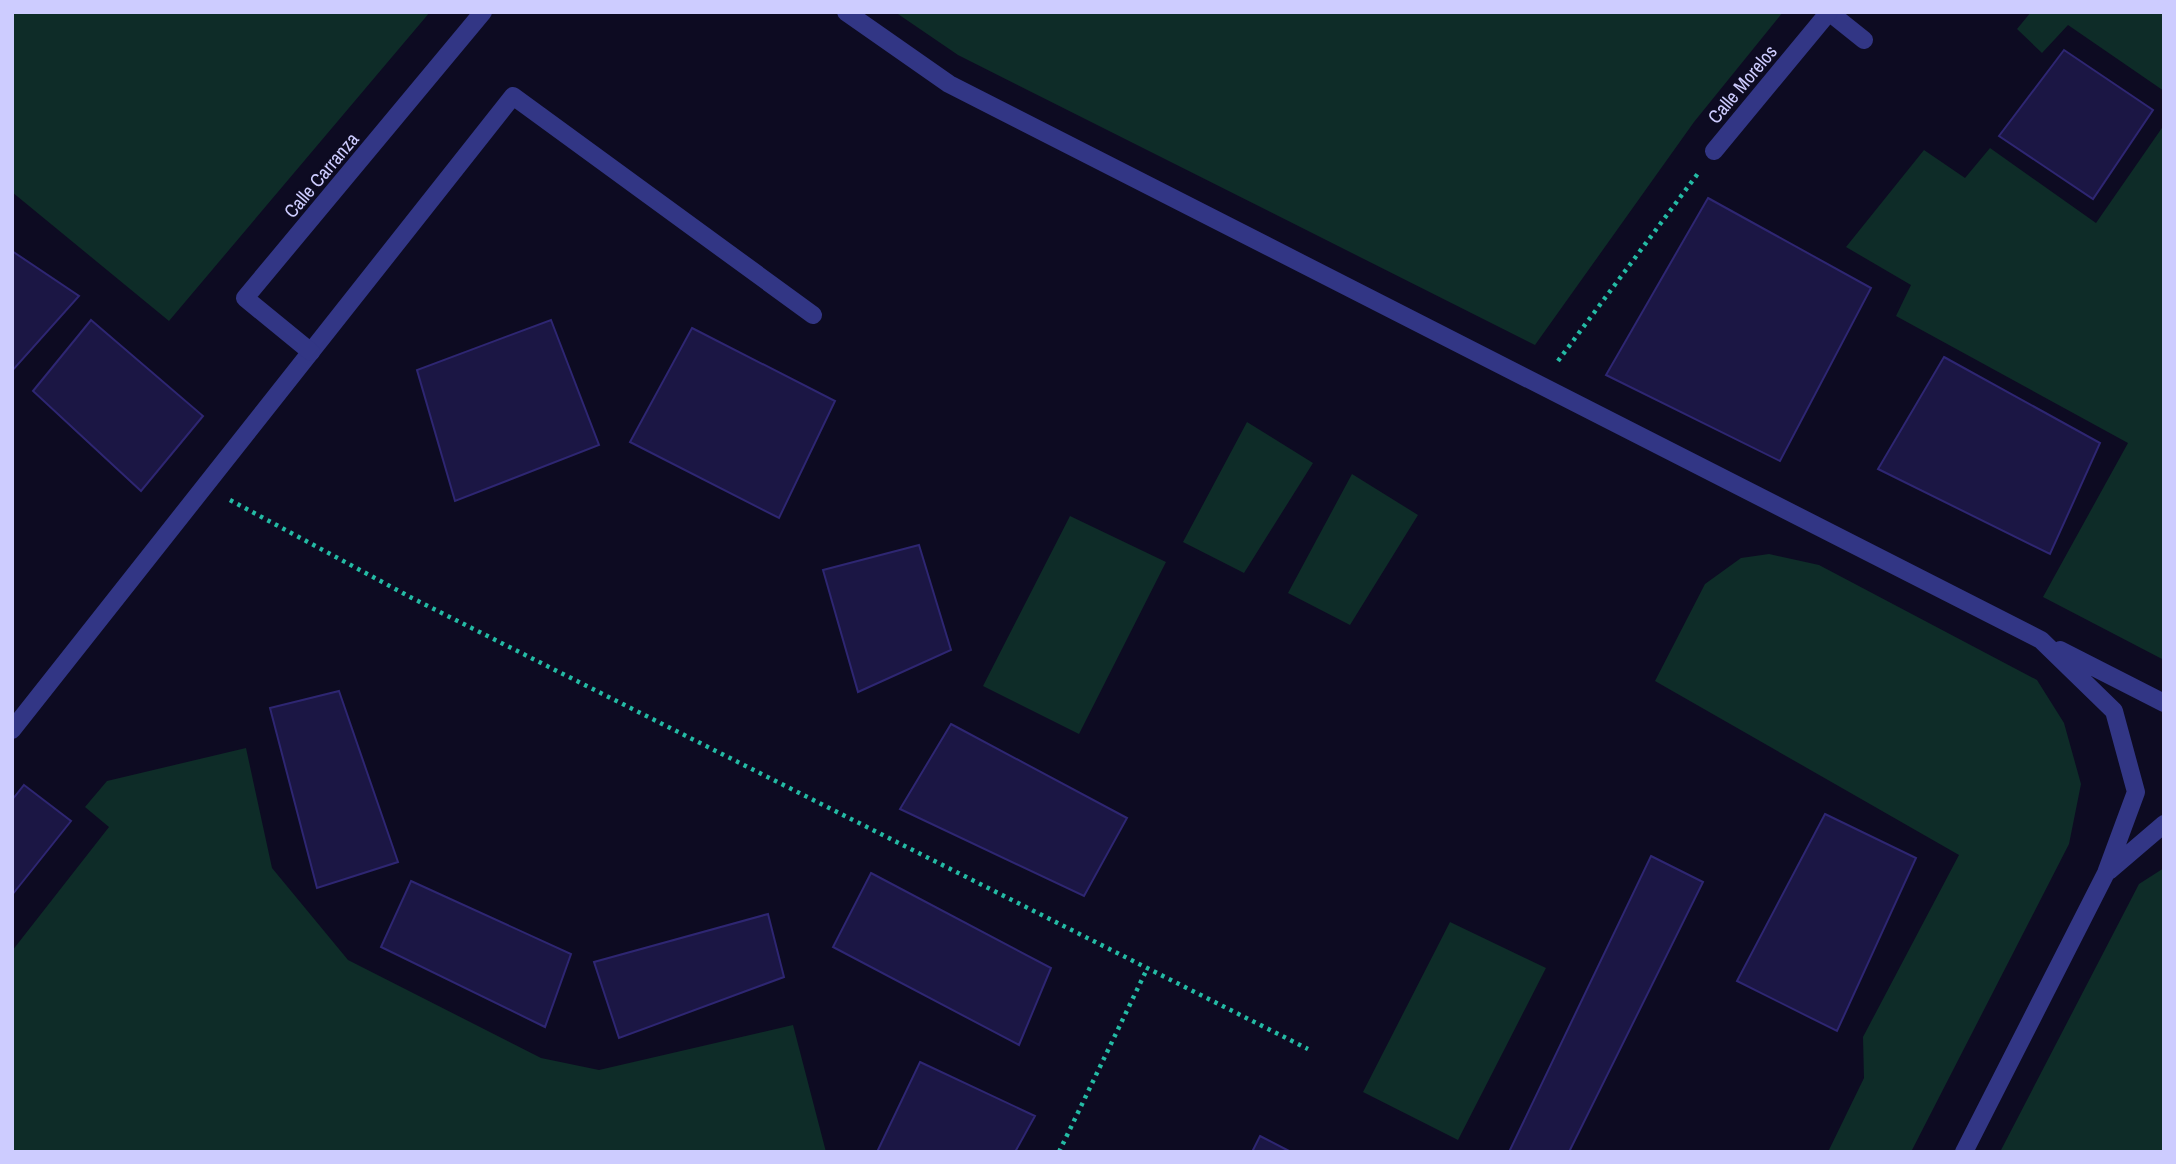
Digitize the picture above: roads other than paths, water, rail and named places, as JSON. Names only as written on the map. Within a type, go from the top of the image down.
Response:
[{"type":"street","name":"Calle Carranza","points":[[311,352],[245,298],[483,12]]},
{"type":"street","points":[[846,12],[949,84],[2164,704]]},
{"type":"street","points":[[1829,12],[1864,40]]},
{"type":"street","name":"Calle Morelos","points":[[1714,151],[1829,12]]},
{"type":"street","points":[[12,730],[513,96],[813,315]]},
{"type":"street","points":[[1964,1152],[2106,873],[2136,792],[2114,711],[2041,640]]},
{"type":"street","points":[[2106,873],[2164,824]]}]
